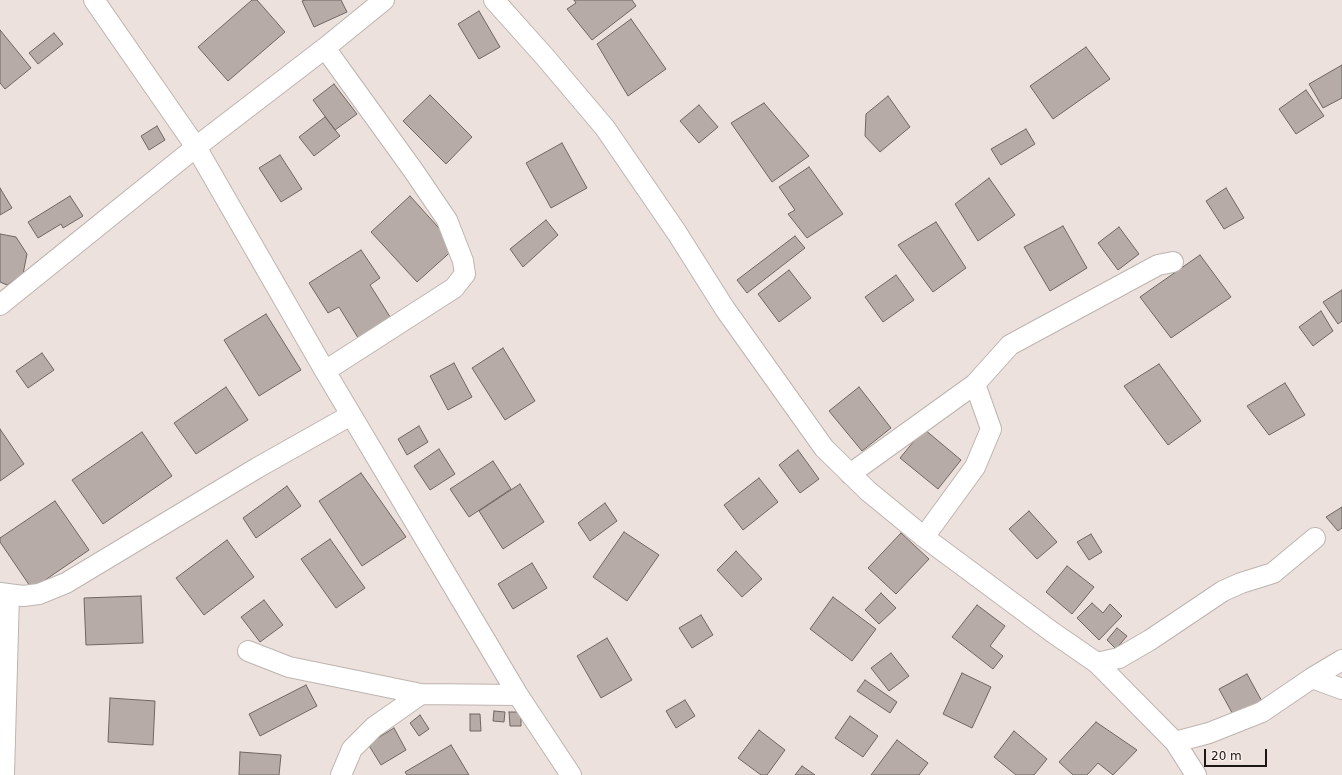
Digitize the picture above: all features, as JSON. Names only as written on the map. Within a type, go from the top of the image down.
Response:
[{"type":"street","points":[[94,0],[196,147],[325,371],[518,695],[571,775]]},
{"type":"street","points":[[0,305],[196,147],[325,48],[384,0]]},
{"type":"street","points":[[494,0],[605,128],[677,232],[725,309],[824,448],[868,491],[924,538],[1052,632],[1097,663],[1175,742],[1196,775]]},
{"type":"street","points":[[325,48],[448,220],[463,261],[465,274],[454,288],[325,371]]},
{"type":"street","points":[[850,474],[975,384],[1010,345],[1158,265],[1174,262]]},
{"type":"street","points":[[924,538],[975,467],[991,429],[975,384]]},
{"type":"street","points":[[4,775],[5,594],[23,596],[39,594],[66,583],[257,468],[351,414]]},
{"type":"street","points":[[1097,663],[1119,658],[1150,640],[1223,591],[1241,583],[1273,573],[1315,538]]},
{"type":"street","points":[[248,652],[289,667],[421,694],[518,695]]},
{"type":"street","points":[[1175,742],[1209,733],[1262,712],[1312,678],[1342,660]]},
{"type":"street","points":[[1312,678],[1342,689]]},
{"type":"street","points":[[341,775],[352,749],[374,727],[421,694]]},
{"type":"building","points":[[252,0],[257,0],[285,32],[228,81],[198,47]]},
{"type":"building","points":[[341,0],[347,12],[314,27],[302,1]]},
{"type":"building","points":[[574,0],[632,0],[636,6],[592,40],[567,9],[576,3]]},
{"type":"building","points":[[479,11],[500,47],[479,59],[458,24]]},
{"type":"building","points":[[631,19],[666,69],[628,96],[597,44]]},
{"type":"building","points":[[0,30],[31,68],[5,89],[0,83]]},
{"type":"building","points":[[54,33],[63,44],[38,64],[29,53]]},
{"type":"building","points":[[1086,47],[1110,79],[1053,119],[1030,86]]},
{"type":"building","points":[[1342,65],[1342,98],[1323,108],[1309,84]]},
{"type":"building","points":[[334,84],[357,114],[335,130],[313,100]]},
{"type":"building","points":[[1306,90],[1324,116],[1296,134],[1279,109]]},
{"type":"building","points":[[430,95],[472,137],[446,164],[403,121]]},
{"type":"building","points":[[888,96],[910,127],[880,152],[865,136],[866,114]]},
{"type":"building","points":[[764,103],[809,156],[772,182],[731,123]]},
{"type":"building","points":[[699,105],[718,127],[699,143],[680,121]]},
{"type":"building","points":[[325,117],[340,136],[314,156],[299,137]]},
{"type":"building","points":[[157,126],[165,140],[149,150],[141,136]]},
{"type":"building","points":[[1026,129],[1035,144],[1001,165],[991,149]]},
{"type":"building","points":[[562,143],[587,188],[551,208],[526,163]]},
{"type":"building","points":[[280,155],[302,189],[281,202],[259,168]]},
{"type":"building","points":[[809,167],[843,214],[807,238],[788,214],[795,210],[779,187]]},
{"type":"building","points":[[989,178],[1015,215],[978,241],[955,204]]},
{"type":"building","points":[[0,188],[12,208],[0,215]]},
{"type":"building","points":[[1226,188],[1244,218],[1224,229],[1206,201]]},
{"type":"building","points":[[70,196],[83,216],[63,228],[61,224],[38,238],[28,222]]},
{"type":"building","points":[[410,196],[456,247],[417,282],[371,232]]},
{"type":"building","points":[[546,220],[558,235],[523,267],[510,249]]},
{"type":"building","points":[[936,222],[966,268],[933,292],[898,245]]},
{"type":"building","points":[[1063,226],[1087,268],[1050,291],[1024,247]]},
{"type":"building","points":[[1119,227],[1139,254],[1118,270],[1098,243]]},
{"type":"building","points":[[0,234],[16,237],[27,254],[23,274],[7,285],[0,282]]},
{"type":"building","points":[[795,236],[805,248],[747,293],[737,280]]},
{"type":"building","points":[[361,250],[380,278],[370,285],[392,320],[360,341],[339,307],[328,313],[309,283]]},
{"type":"building","points":[[1200,255],[1231,297],[1171,338],[1140,297]]},
{"type":"building","points":[[789,270],[811,298],[779,322],[758,294]]},
{"type":"building","points":[[896,275],[914,300],[883,322],[865,297]]},
{"type":"building","points":[[1342,290],[1342,321],[1338,324],[1323,302]]},
{"type":"building","points":[[1321,311],[1333,331],[1313,346],[1299,327]]},
{"type":"building","points":[[266,314],[301,370],[259,396],[224,340]]},
{"type":"building","points":[[503,348],[535,401],[505,420],[472,368]]},
{"type":"building","points":[[42,353],[54,370],[28,388],[16,371]]},
{"type":"building","points":[[454,363],[472,397],[448,410],[430,376]]},
{"type":"building","points":[[1159,364],[1201,421],[1168,445],[1124,386]]},
{"type":"building","points":[[1285,383],[1305,415],[1269,435],[1247,406]]},
{"type":"building","points":[[226,387],[248,420],[196,454],[174,423]]},
{"type":"building","points":[[859,387],[891,428],[862,451],[829,411]]},
{"type":"building","points":[[419,426],[428,442],[407,455],[398,439]]},
{"type":"building","points":[[0,429],[24,464],[0,481]]},
{"type":"building","points":[[924,429],[961,460],[938,489],[900,458]]},
{"type":"building","points":[[142,432],[172,476],[103,524],[72,480]]},
{"type":"building","points":[[439,449],[455,474],[430,490],[414,466]]},
{"type":"building","points":[[798,450],[819,479],[800,493],[779,465]]},
{"type":"building","points":[[493,461],[511,489],[469,517],[450,489]]},
{"type":"building","points":[[361,473],[406,537],[362,566],[319,501]]},
{"type":"building","points":[[759,478],[778,502],[743,530],[724,505]]},
{"type":"building","points":[[520,484],[544,522],[503,549],[479,511]]},
{"type":"building","points":[[287,486],[301,506],[256,538],[243,518]]},
{"type":"building","points":[[55,501],[89,550],[32,589],[0,542],[0,538]]},
{"type":"building","points":[[605,503],[617,521],[590,541],[578,523]]},
{"type":"building","points":[[1342,507],[1342,528],[1338,531],[1326,517]]},
{"type":"building","points":[[1029,511],[1057,542],[1037,559],[1009,529]]},
{"type":"building","points":[[624,532],[659,555],[627,601],[593,577]]},
{"type":"building","points":[[901,533],[929,559],[896,594],[868,568]]},
{"type":"building","points":[[1091,534],[1102,552],[1089,560],[1077,542]]},
{"type":"building","points":[[330,539],[365,588],[336,608],[301,559]]},
{"type":"building","points":[[227,540],[254,577],[204,615],[176,578]]},
{"type":"building","points":[[736,551],[762,579],[742,597],[717,570]]},
{"type":"building","points":[[532,563],[547,588],[513,609],[498,584]]},
{"type":"building","points":[[1067,566],[1094,587],[1072,614],[1046,592]]},
{"type":"building","points":[[881,593],[896,608],[879,624],[865,610]]},
{"type":"building","points":[[141,596],[143,643],[86,645],[84,598]]},
{"type":"building","points":[[833,597],[876,629],[852,661],[810,629]]},
{"type":"building","points":[[264,600],[283,625],[260,642],[241,617]]},
{"type":"building","points":[[1092,603],[1103,613],[1110,604],[1122,616],[1099,640],[1077,618]]},
{"type":"building","points":[[977,605],[1005,626],[990,646],[1003,656],[993,669],[952,637]]},
{"type":"building","points":[[701,615],[713,635],[692,648],[679,628]]},
{"type":"building","points":[[1117,628],[1127,636],[1116,649],[1107,640]]},
{"type":"building","points":[[607,638],[632,680],[601,698],[577,656]]},
{"type":"building","points":[[891,653],[909,676],[889,691],[871,668]]},
{"type":"building","points":[[962,673],[991,687],[972,728],[943,714]]},
{"type":"building","points":[[1247,674],[1264,705],[1236,720],[1219,689]]},
{"type":"building","points":[[865,680],[897,702],[890,713],[857,691]]},
{"type":"building","points":[[306,685],[317,706],[260,736],[249,714]]},
{"type":"building","points":[[110,698],[155,701],[153,745],[108,742]]},
{"type":"building","points":[[685,700],[695,716],[676,728],[666,711]]},
{"type":"building","points":[[494,711],[505,712],[504,722],[493,721]]},
{"type":"building","points":[[509,712],[521,712],[521,726],[510,726]]},
{"type":"building","points":[[470,714],[480,714],[481,731],[470,731]]},
{"type":"building","points":[[420,715],[429,729],[419,736],[410,723]]},
{"type":"building","points":[[850,716],[878,736],[863,757],[835,738]]},
{"type":"building","points":[[1096,722],[1137,750],[1113,775],[1098,763],[1087,775],[1073,775],[1059,762]]},
{"type":"building","points":[[394,728],[406,750],[381,765],[368,744]]},
{"type":"building","points":[[759,730],[785,750],[767,775],[761,775],[738,758]]},
{"type":"building","points":[[1014,731],[1047,759],[1034,775],[1016,775],[994,757]]},
{"type":"building","points":[[897,740],[928,763],[919,775],[871,775]]},
{"type":"building","points":[[451,745],[469,775],[407,775],[405,772]]},
{"type":"building","points":[[240,752],[281,755],[279,775],[239,775]]},
{"type":"building","points":[[802,766],[815,775],[795,775]]}]
